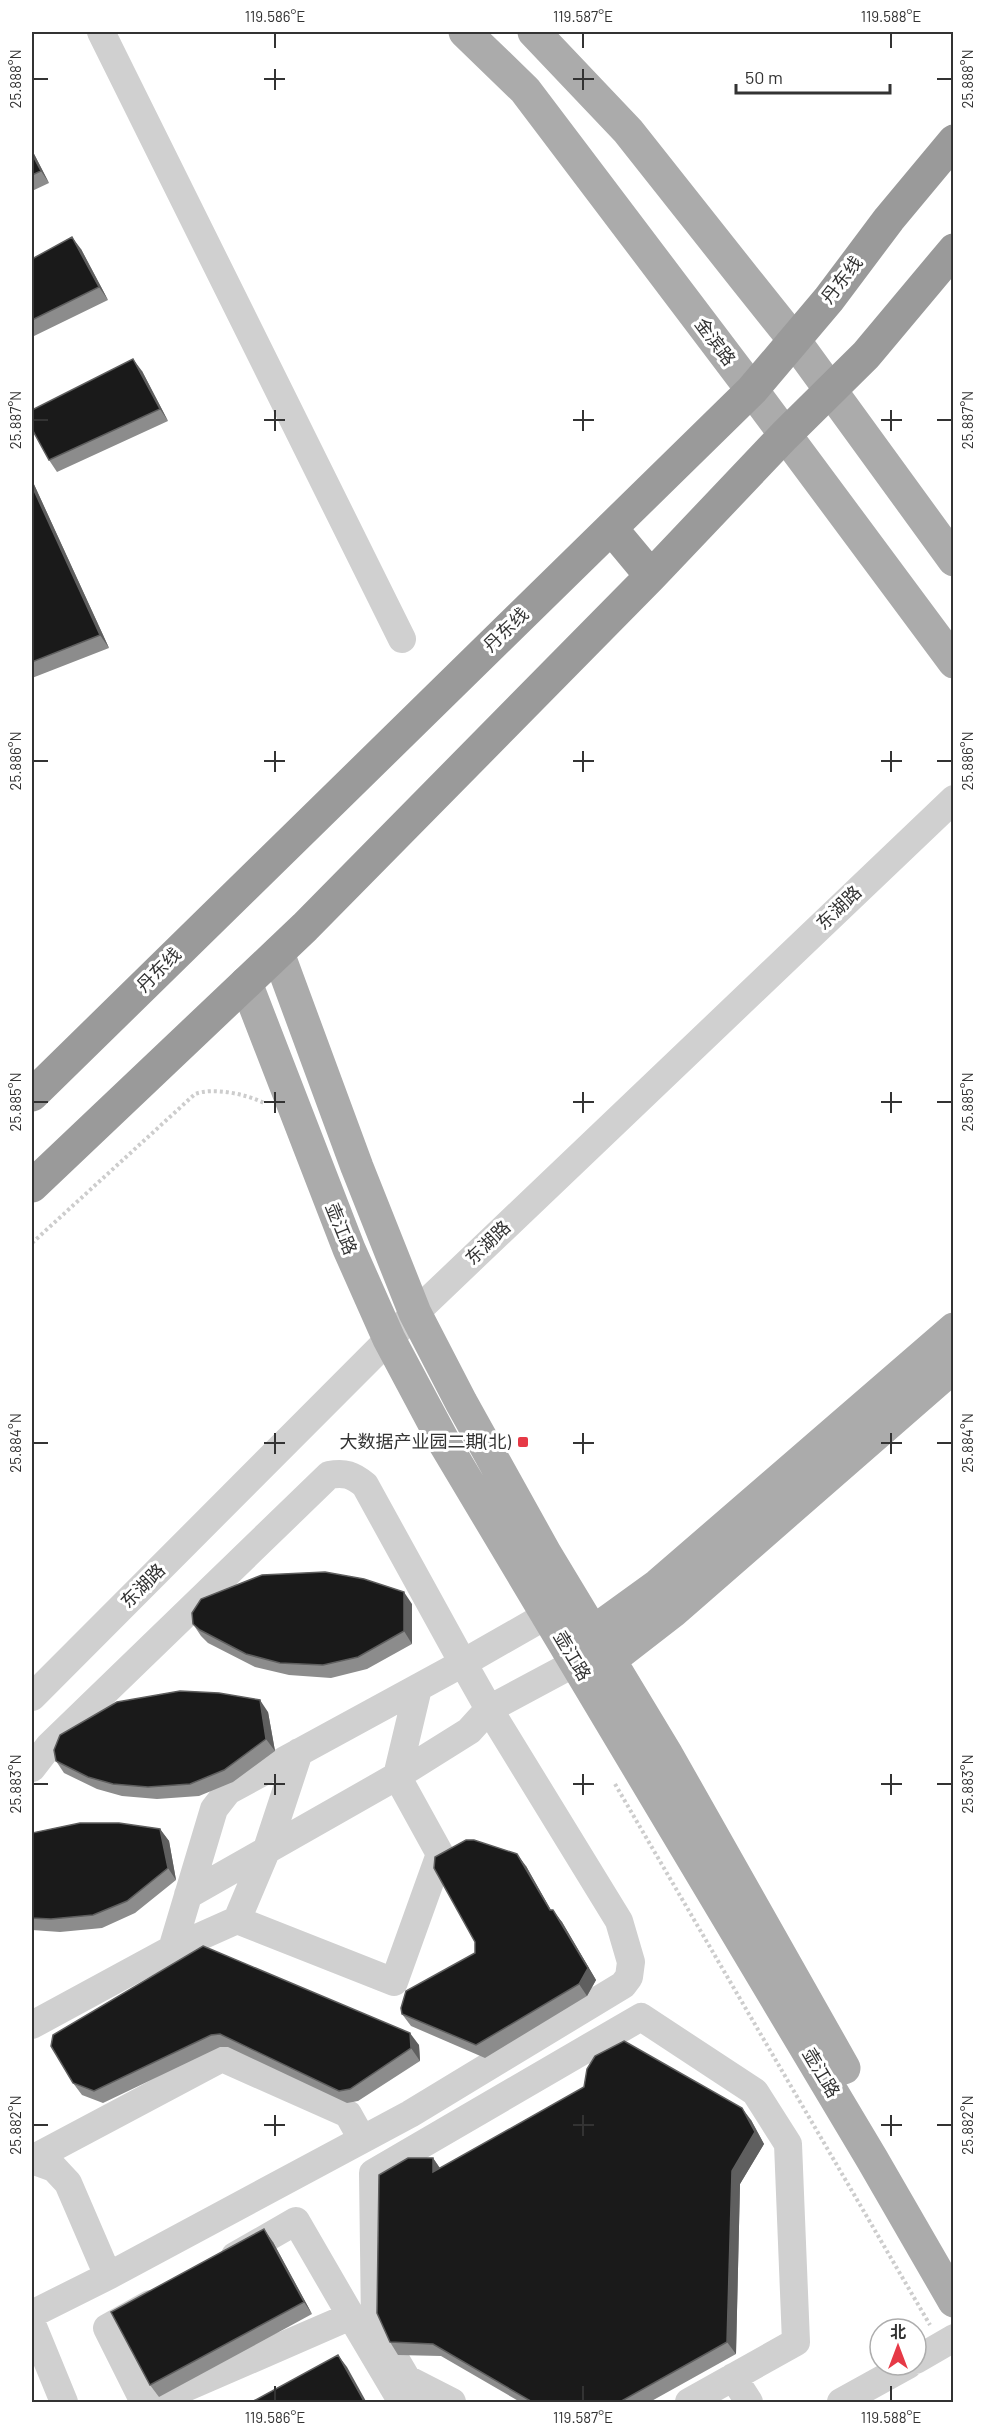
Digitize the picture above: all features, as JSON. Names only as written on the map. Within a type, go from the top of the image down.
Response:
[{"type":"highway","name":"丹东线","points":[[32,1095],[752,390],[954,141]]},
{"type":"highway","points":[[32,1186],[278,953],[651,576],[784,436],[866,355],[954,250]]},
{"type":"highway","points":[[611,528],[651,576]]},
{"type":"main road","name":"金滨路","points":[[465,32],[525,90],[954,662]]},
{"type":"main road","points":[[534,32],[628,131],[794,340],[954,560]]},
{"type":"main road","name":"壶江路","points":[[278,953],[357,1167],[415,1313],[511,1493],[586,1657],[954,2301]]},
{"type":"main road","name":"壶江路","points":[[246,983],[337,1219],[389,1339],[444,1444],[547,1615],[586,1657],[954,2256]]},
{"type":"main road","points":[[586,1657],[658,1585],[954,1329]]},
{"type":"main road","points":[[586,1657],[672,1612],[954,1366]]},
{"type":"street","points":[[101,32],[402,639]]},
{"type":"street","name":"东湖路","points":[[32,1697],[415,1313],[954,799]]},
{"type":"street","points":[[32,1768],[49,1746],[329,1475],[342,1473],[354,1476],[365,1485],[489,1709],[619,1921],[631,1962],[629,1977],[623,1985],[410,2114],[110,2275],[32,2314]]},
{"type":"street","points":[[172,1949],[214,1809],[228,1791],[547,1615]]},
{"type":"street","points":[[188,1894],[397,1776],[470,1731],[489,1709],[586,1657]]},
{"type":"street","points":[[237,1920],[394,1982],[440,1854],[397,1776],[418,1688]]},
{"type":"street","points":[[32,2025],[172,1949],[237,1920],[267,1848],[299,1752]]},
{"type":"street","points":[[452,2403],[406,2379],[375,2324],[373,2173],[641,2017],[755,2092],[788,2144],[796,2342],[689,2403]]},
{"type":"street","points":[[32,2159],[222,2058],[348,2114],[362,2139]]},
{"type":"street","points":[[32,2159],[54,2168],[68,2183],[102,2262],[110,2275]]},
{"type":"street","points":[[217,2266],[296,2221],[402,2403]]},
{"type":"street","points":[[144,2403],[107,2328],[177,2288]]},
{"type":"street","points":[[153,2403],[351,2316]]},
{"type":"street","points":[[32,2324],[64,2403]]},
{"type":"street","points":[[928,2353],[954,2338]]},
{"type":"street","points":[[733,2377],[749,2403]]},
{"type":"street","points":[[841,2403],[887,2377]]},
{"type":"building","points":[[32,154],[41,171],[32,175]]},
{"type":"building","points":[[72,237],[99,287],[32,320],[32,259]]},
{"type":"building","points":[[133,359],[160,409],[49,460],[32,429],[32,410]]},
{"type":"building","points":[[32,486],[100,635],[32,662]]},
{"type":"building","points":[[325,1572],[364,1579],[404,1592],[404,1631],[358,1657],[323,1665],[280,1663],[246,1654],[193,1624],[192,1613],[201,1599],[262,1575]]},
{"type":"building","points":[[180,1691],[219,1693],[260,1700],[266,1739],[224,1770],[190,1784],[148,1787],[113,1784],[88,1777],[56,1761],[54,1750],[60,1735],[117,1702]]},
{"type":"building","points":[[80,1823],[119,1823],[160,1829],[168,1868],[127,1901],[93,1915],[51,1919],[32,1918],[32,1833]]},
{"type":"building","points":[[466,1840],[474,1840],[517,1854],[588,1968],[579,1984],[476,2045],[402,2014],[401,2008],[406,1991],[475,1953],[475,1942],[434,1868],[435,1857]]},
{"type":"building","points":[[203,1946],[410,2033],[411,2048],[350,2089],[339,2091],[220,2034],[211,2035],[94,2091],[73,2083],[51,2046],[53,2035]]},
{"type":"building","points":[[624,2041],[742,2108],[755,2132],[732,2171],[727,2342],[618,2403],[534,2403],[433,2344],[390,2342],[377,2313],[379,2175],[408,2158],[433,2158],[433,2172],[584,2087],[587,2069],[595,2056]]},
{"type":"building","points":[[264,2229],[304,2302],[150,2385],[111,2312]]},
{"type":"building","points":[[338,2355],[365,2403],[250,2403]]},
{"type":"place","name":"大数据产业园二期(北)","points":[[523,1442]]}]
